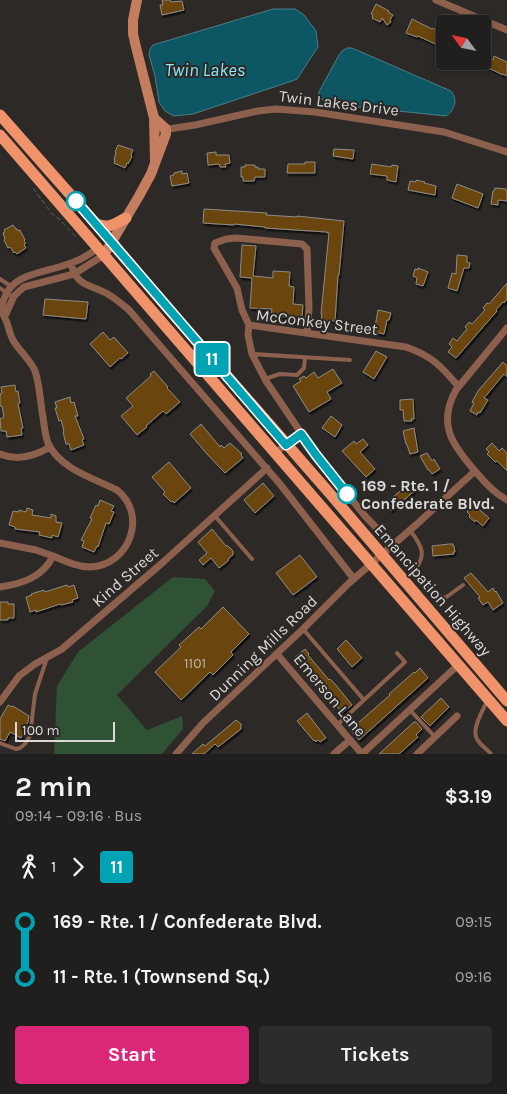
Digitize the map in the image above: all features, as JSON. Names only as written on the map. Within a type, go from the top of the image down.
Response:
[{"type":"main road","name":"Emancipation Highway","points":[[0,115],[112,242],[507,701]]},
{"type":"main road","name":"Emancipation Highway","points":[[0,135],[507,721]]},
{"type":"main road","points":[[96,224],[107,227],[126,218]]},
{"type":"street","points":[[137,0],[133,20],[134,34],[154,118],[155,161]]},
{"type":"street","points":[[436,0],[507,30]]},
{"type":"street","name":"Twin Lakes Drive","points":[[154,131],[195,125],[258,111],[296,110],[444,132],[507,152]]},
{"type":"street","points":[[5,316],[13,298],[24,287],[74,274],[112,242],[151,174],[166,134],[166,129],[154,118]]},
{"type":"street","points":[[249,325],[242,310],[237,288],[214,248],[217,242],[226,239],[236,238],[283,242],[305,246],[307,250],[307,333]]},
{"type":"street","points":[[0,543],[36,550],[74,565],[91,567],[105,563],[119,554],[129,542],[132,534],[133,520],[130,506],[122,494],[74,469],[50,447],[45,432],[35,372],[30,362],[10,336],[5,316],[1,312],[3,291],[24,277],[70,264],[101,252]]},
{"type":"street","points":[[70,264],[74,274],[84,283],[108,294],[129,310],[267,468],[354,579]]},
{"type":"street","name":"McConkey Street","points":[[393,545],[365,516],[338,483],[276,397],[252,354],[248,336],[249,325],[395,345],[415,350],[441,366],[458,386]]},
{"type":"street","points":[[507,328],[458,386],[450,400],[448,410],[448,430],[457,450],[488,487],[507,500]]},
{"type":"street","points":[[276,453],[301,434]]},
{"type":"street","points":[[0,454],[9,457],[24,457],[42,452],[50,447]]},
{"type":"street","name":"Kind Street","points":[[0,702],[19,676],[35,664],[62,649],[161,564],[267,468]]},
{"type":"street","name":"Dunning Mills Road","points":[[176,754],[203,723],[303,630],[354,579],[475,471]]},
{"type":"street","points":[[0,587],[20,583],[39,574],[50,563],[53,556]]},
{"type":"street","name":"Emerson Lane","points":[[277,654],[362,754]]},
{"type":"street","points":[[362,754],[458,665]]},
{"type":"street","points":[[417,754],[457,716]]},
{"type":"street","points":[[334,754],[350,740]]},
{"type":"lane","points":[[0,279],[18,292]]},
{"type":"lane","points":[[3,291],[13,298]]},
{"type":"lane","points":[[252,354],[350,360]]},
{"type":"lane","points":[[265,379],[280,374],[297,374],[304,368],[305,357]]},
{"type":"lane","points":[[215,516],[252,559]]},
{"type":"lane","points":[[410,530],[418,541],[422,557],[414,570]]},
{"type":"lane","points":[[393,545],[434,592],[440,596],[445,598],[463,585]]},
{"type":"lane","points":[[303,630],[364,700]]},
{"type":"lane","points":[[337,724],[405,662],[397,653]]},
{"type":"lane","points":[[0,743],[16,749],[25,744],[30,736],[35,694],[47,658]]},
{"type":"lane","points":[[488,700],[479,718],[475,735],[476,739],[491,754]]},
{"type":"lane","points":[[409,709],[435,737]]},
{"type":"green space","points":[[173,577],[205,579],[215,591],[207,606],[117,695],[147,730],[182,716],[183,729],[162,754],[54,754],[57,686],[78,652]]},
{"type":"water","name":"Twin Lakes","points":[[273,9],[295,9],[304,15],[316,31],[318,47],[297,79],[193,114],[174,116],[165,111],[159,102],[149,55],[153,45]]},
{"type":"water","points":[[347,48],[352,48],[451,91],[455,101],[453,108],[446,116],[325,102],[318,95],[320,90],[339,55]]},
{"type":"building","points":[[162,0],[170,0],[171,2],[182,1],[184,10],[162,15],[160,5],[163,5]]},
{"type":"building","points":[[376,4],[393,15],[390,20],[391,22],[387,25],[382,18],[380,22],[372,18],[373,15],[371,14]]},
{"type":"building","points":[[412,19],[436,30],[436,44],[418,36],[406,33]]},
{"type":"building","points":[[494,56],[507,62],[507,76],[491,69],[491,59],[493,60]]},
{"type":"building","points":[[118,145],[133,150],[132,156],[125,168],[114,163]]},
{"type":"building","points":[[334,149],[354,150],[353,159],[333,156]]},
{"type":"building","points":[[216,152],[216,155],[229,155],[230,163],[225,164],[226,167],[220,167],[219,164],[208,165],[207,153]]},
{"type":"building","points":[[305,162],[315,162],[315,173],[287,173],[288,164],[305,164]]},
{"type":"building","points":[[372,164],[391,167],[392,165],[398,166],[396,182],[387,180],[387,176],[370,174]]},
{"type":"building","points":[[245,165],[255,165],[258,169],[265,169],[265,177],[255,177],[254,181],[243,181],[241,167],[245,167]]},
{"type":"building","points":[[182,171],[182,174],[187,173],[189,183],[172,186],[170,176]]},
{"type":"building","points":[[416,180],[436,186],[435,195],[408,190],[410,181],[416,182]]},
{"type":"building","points":[[457,184],[483,194],[478,208],[452,198]]},
{"type":"building","points":[[495,188],[506,189],[507,201],[498,200],[498,205],[491,204]]},
{"type":"building","points":[[204,209],[344,221],[335,321],[321,320],[329,233],[203,223]]},
{"type":"building","points":[[13,225],[18,231],[20,230],[26,243],[24,244],[26,248],[17,254],[10,247],[8,248],[3,233],[5,232],[4,230]]},
{"type":"building","points":[[242,245],[256,246],[253,276],[273,278],[273,271],[290,272],[289,286],[294,287],[293,304],[303,305],[302,318],[271,316],[272,309],[250,308],[252,278],[240,277]]},
{"type":"building","points":[[457,255],[467,256],[467,262],[470,263],[469,268],[464,268],[457,291],[448,288],[452,273],[456,274]]},
{"type":"building","points":[[418,268],[428,272],[423,286],[416,284],[417,278],[413,276],[415,269],[418,270]]},
{"type":"building","points":[[507,283],[507,299],[504,303],[456,358],[448,352],[452,347],[449,344],[453,338],[457,341],[467,329],[465,327],[469,322],[472,324],[474,322],[485,310],[483,308],[487,303],[489,304]]},
{"type":"building","points":[[45,299],[88,302],[86,319],[43,315]]},
{"type":"building","points":[[378,310],[391,313],[389,320],[387,320],[384,334],[374,332]]},
{"type":"building","points":[[103,332],[110,340],[114,337],[128,353],[110,367],[90,344]]},
{"type":"building","points":[[376,351],[387,357],[374,379],[363,372]]},
{"type":"building","points":[[503,362],[507,366],[507,377],[504,374],[484,398],[488,400],[480,413],[478,412],[477,415],[470,411],[478,391]]},
{"type":"building","points":[[333,369],[342,383],[327,392],[331,399],[309,412],[293,386],[301,381],[299,379],[304,376],[306,378],[314,372],[318,378]]},
{"type":"building","points":[[154,371],[180,402],[166,414],[163,411],[137,435],[121,416],[133,406],[126,398],[151,376],[150,374]]},
{"type":"building","points":[[15,385],[20,403],[18,404],[23,428],[21,429],[22,435],[7,437],[6,431],[1,431],[0,419],[4,417],[2,406],[0,406],[1,387]]},
{"type":"building","points":[[70,397],[71,403],[74,402],[78,416],[75,416],[84,439],[82,440],[84,445],[71,450],[69,444],[66,444],[61,420],[59,421],[55,408],[57,408],[55,402]]},
{"type":"building","points":[[413,399],[414,419],[411,419],[412,421],[404,421],[403,410],[400,410],[400,400]]},
{"type":"building","points":[[331,416],[342,425],[335,437],[322,428]]},
{"type":"building","points":[[201,424],[220,447],[221,445],[224,448],[230,443],[242,454],[243,458],[225,473],[190,434]]},
{"type":"building","points":[[414,428],[418,452],[410,454],[403,431]]},
{"type":"building","points":[[363,439],[368,445],[360,452],[375,469],[366,477],[342,451],[354,441],[356,444]]},
{"type":"building","points":[[492,443],[499,451],[502,448],[507,453],[507,471],[487,454],[489,452],[486,449]]},
{"type":"building","points":[[427,453],[432,461],[434,459],[440,469],[432,474],[420,456]]},
{"type":"building","points":[[169,462],[191,488],[174,503],[163,494],[165,492],[152,477]]},
{"type":"building","points":[[413,480],[419,487],[391,511],[385,504]]},
{"type":"building","points":[[263,483],[274,496],[255,513],[244,500]]},
{"type":"building","points":[[100,500],[114,506],[111,511],[114,512],[109,524],[106,523],[98,547],[94,552],[82,547],[84,541],[81,540]]},
{"type":"building","points":[[474,505],[489,518],[483,526],[469,517],[470,515],[467,512]]},
{"type":"building","points":[[27,508],[33,510],[32,515],[51,518],[51,514],[56,516],[56,522],[62,523],[58,537],[52,535],[52,538],[39,535],[40,532],[15,529],[15,527],[9,525],[13,511],[26,512]]},
{"type":"building","points":[[212,529],[226,546],[233,551],[233,555],[219,568],[211,558],[203,565],[199,560],[207,553],[198,542]]},
{"type":"building","points":[[449,544],[454,546],[454,554],[433,556],[432,546]]},
{"type":"building","points":[[300,555],[317,577],[293,595],[276,573]]},
{"type":"building","points":[[471,573],[488,592],[493,588],[503,603],[493,610],[488,602],[483,605],[478,598],[480,597],[464,578]]},
{"type":"building","points":[[67,585],[68,587],[74,585],[78,598],[72,600],[73,602],[30,612],[26,597],[44,590],[45,592]]},
{"type":"building","points":[[0,602],[14,604],[14,618],[0,620]]},
{"type":"building","points":[[223,607],[249,634],[231,652],[233,655],[213,675],[210,672],[181,700],[155,672],[181,647],[179,645],[199,627],[201,629]]},
{"type":"building","points":[[346,640],[362,658],[352,667],[337,649]]},
{"type":"building","points":[[305,649],[308,655],[352,705],[342,713],[295,657]]},
{"type":"building","points":[[420,668],[428,678],[359,740],[350,730]]},
{"type":"building","points":[[441,698],[449,707],[430,726],[421,717]]},
{"type":"building","points":[[8,705],[29,716],[27,726],[21,738],[10,732],[5,741],[0,739],[0,719]]},
{"type":"building","points":[[307,713],[326,738],[320,742],[318,740],[314,741],[297,721]]},
{"type":"building","points":[[236,720],[241,724],[241,729],[218,747],[215,744],[204,754],[192,754],[203,744],[205,746]]},
{"type":"building","points":[[414,722],[422,729],[416,735],[418,737],[399,754],[379,754]]},
{"type":"bus line","name":"11","points":[[76,201],[286,445],[301,434],[347,494]]},
{"type":"place","name":"169 - Rte. 1 / Confederate Blvd.","points":[[347,494]]}]
